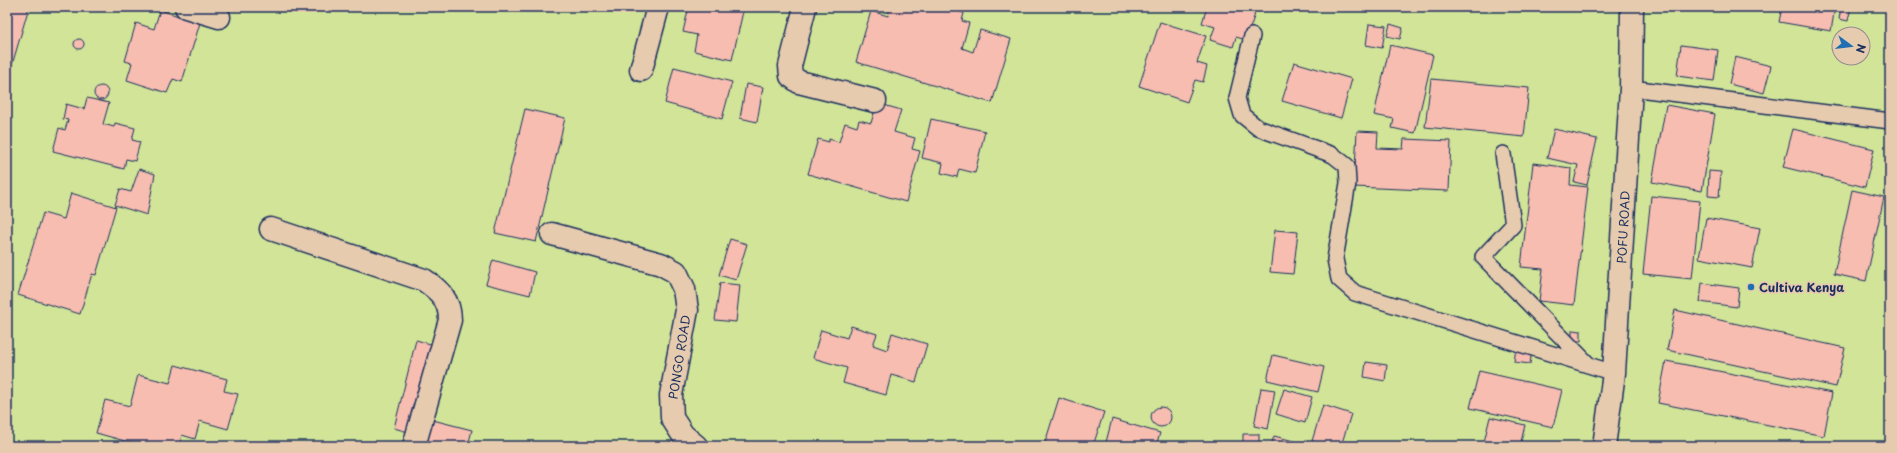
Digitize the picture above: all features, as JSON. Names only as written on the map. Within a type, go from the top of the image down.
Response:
[{"type":"street","points":[[186,7],[219,17]]},
{"type":"street","points":[[641,70],[658,7]]},
{"type":"street","points":[[805,7],[790,66],[791,76],[799,82],[875,101]]},
{"type":"street","name":"POFU ROAD","points":[[1604,446],[1614,373],[1630,88],[1632,7]]},
{"type":"street","points":[[271,229],[424,280],[437,289],[446,300],[450,310],[450,320],[414,446]]},
{"type":"street","name":"PONGO ROAD","points":[[552,234],[661,264],[676,272],[684,289],[687,310],[671,395],[672,418],[683,434],[696,446]]},
{"type":"lane","points":[[1252,36],[1237,98],[1242,115],[1258,128],[1333,155],[1347,166],[1348,183],[1335,259],[1339,279],[1355,293],[1614,373]]},
{"type":"lane","points":[[1630,88],[1890,121]]},
{"type":"lane","points":[[1503,154],[1513,225],[1483,257],[1591,366]]},
{"type":"green space","points":[[7,7],[1890,7],[1890,446],[7,446]]},
{"type":"building","points":[[7,7],[29,7],[10,72],[7,71]]},
{"type":"building","points":[[672,7],[744,7],[732,60],[694,51],[697,35],[683,32],[688,10]]},
{"type":"building","points":[[890,7],[943,7],[964,13],[962,21],[969,23],[962,48],[973,52],[980,30],[1011,39],[992,103],[856,62],[871,11],[888,16]]},
{"type":"building","points":[[1207,7],[1241,7],[1241,9],[1255,14],[1246,40],[1236,37],[1233,47],[1210,40],[1215,27],[1202,23]]},
{"type":"building","points":[[1782,7],[1835,7],[1831,31],[1779,22]]},
{"type":"building","points":[[1841,7],[1851,7],[1848,21],[1839,19]]},
{"type":"building","points":[[160,10],[200,23],[182,82],[173,79],[167,93],[127,80],[132,63],[125,61],[136,23],[154,29]]},
{"type":"building","points":[[1160,22],[1206,36],[1197,63],[1207,66],[1203,82],[1195,80],[1187,102],[1139,86]]},
{"type":"building","points":[[1369,24],[1386,26],[1382,48],[1366,45]]},
{"type":"building","points":[[1390,24],[1403,28],[1400,39],[1387,36]]},
{"type":"building","points":[[77,39],[81,39],[83,40],[83,48],[77,49],[74,46],[74,42]]},
{"type":"building","points":[[1390,45],[1433,55],[1415,133],[1392,128],[1394,119],[1374,115]]},
{"type":"building","points":[[1681,45],[1718,50],[1714,81],[1677,76]]},
{"type":"building","points":[[1735,57],[1771,66],[1764,93],[1729,84]]},
{"type":"building","points":[[1294,62],[1352,79],[1341,118],[1282,101]]},
{"type":"building","points":[[674,67],[732,82],[722,119],[665,103]]},
{"type":"building","points":[[1431,79],[1529,88],[1524,137],[1425,127]]},
{"type":"building","points":[[746,84],[763,87],[757,122],[740,118]]},
{"type":"building","points":[[101,86],[106,88],[108,93],[106,98],[101,100],[96,98],[94,93],[96,88]]},
{"type":"building","points":[[87,98],[109,103],[103,124],[114,127],[115,123],[135,128],[132,140],[140,142],[135,161],[126,159],[124,169],[53,151],[59,128],[65,130],[68,120],[63,119],[66,104],[84,109]]},
{"type":"building","points":[[877,103],[901,110],[894,132],[915,138],[912,149],[920,151],[906,202],[808,174],[818,139],[829,142],[829,139],[839,142],[845,123],[857,127],[859,120],[871,123]]},
{"type":"building","points":[[1666,105],[1715,114],[1702,191],[1652,182]]},
{"type":"building","points":[[525,109],[565,118],[536,242],[495,233]]},
{"type":"building","points":[[931,119],[985,131],[975,173],[959,169],[957,177],[941,173],[943,163],[922,158]]},
{"type":"building","points":[[1554,129],[1597,139],[1587,185],[1574,182],[1578,165],[1547,158]]},
{"type":"building","points":[[1793,129],[1874,149],[1865,187],[1783,167]]},
{"type":"building","points":[[1357,131],[1378,132],[1377,148],[1403,149],[1404,139],[1451,141],[1449,191],[1354,187]]},
{"type":"building","points":[[1533,163],[1571,168],[1570,185],[1588,187],[1574,305],[1539,301],[1543,269],[1521,267]]},
{"type":"building","points":[[139,169],[155,174],[147,215],[115,205],[120,189],[131,192]]},
{"type":"building","points":[[1709,171],[1721,172],[1719,197],[1708,196]]},
{"type":"building","points":[[1852,190],[1884,197],[1866,281],[1834,274]]},
{"type":"building","points":[[71,193],[116,207],[96,275],[92,274],[80,314],[18,295],[43,213],[64,219]]},
{"type":"building","points":[[1651,196],[1700,201],[1692,279],[1643,274]]},
{"type":"building","points":[[1706,218],[1760,228],[1752,268],[1699,258]]},
{"type":"building","points":[[1275,230],[1298,232],[1293,274],[1270,272]]},
{"type":"building","points":[[730,239],[747,244],[736,280],[719,275]]},
{"type":"building","points":[[493,260],[535,272],[530,295],[486,284]]},
{"type":"building","points":[[720,283],[740,285],[736,322],[715,320]]},
{"type":"building","points":[[1702,283],[1739,288],[1737,307],[1700,302]]},
{"type":"building","points":[[1675,310],[1845,348],[1836,387],[1667,350]]},
{"type":"building","points":[[851,326],[877,334],[873,345],[887,350],[892,333],[927,344],[916,382],[891,375],[886,395],[843,383],[847,368],[813,358],[821,330],[847,338]]},
{"type":"building","points":[[1572,330],[1581,331],[1581,341],[1572,341]]},
{"type":"building","points":[[416,340],[438,346],[415,434],[394,428]]},
{"type":"building","points":[[1516,348],[1532,350],[1530,364],[1514,362]]},
{"type":"building","points":[[1273,355],[1324,367],[1318,392],[1267,380]]},
{"type":"building","points":[[1666,361],[1832,393],[1824,436],[1658,403]]},
{"type":"building","points":[[1366,362],[1387,365],[1385,381],[1364,377]]},
{"type":"building","points":[[175,365],[227,379],[224,391],[238,394],[228,429],[200,421],[195,439],[182,435],[179,446],[143,446],[96,433],[105,400],[130,406],[138,375],[170,383]]},
{"type":"building","points":[[1479,371],[1562,390],[1553,427],[1470,408]]},
{"type":"building","points":[[1261,388],[1275,390],[1268,429],[1254,426]]},
{"type":"building","points":[[1284,389],[1312,397],[1305,423],[1276,414]]},
{"type":"building","points":[[1059,398],[1104,412],[1093,446],[1044,446]]},
{"type":"building","points":[[1323,405],[1351,414],[1341,446],[1327,446],[1312,441]]},
{"type":"building","points":[[1161,407],[1168,410],[1171,417],[1168,424],[1161,427],[1154,424],[1151,417],[1154,410]]},
{"type":"building","points":[[1490,417],[1525,425],[1520,446],[1483,446]]},
{"type":"building","points":[[425,418],[472,430],[468,446],[425,446]]},
{"type":"building","points":[[1112,419],[1160,433],[1156,446],[1105,446]]},
{"type":"building","points":[[1243,434],[1259,434],[1259,446],[1243,446]]},
{"type":"building","points":[[1274,436],[1306,444],[1306,446],[1271,446]]},
{"type":"place","name":"Cultiva Kenya","points":[[1751,287]]}]
